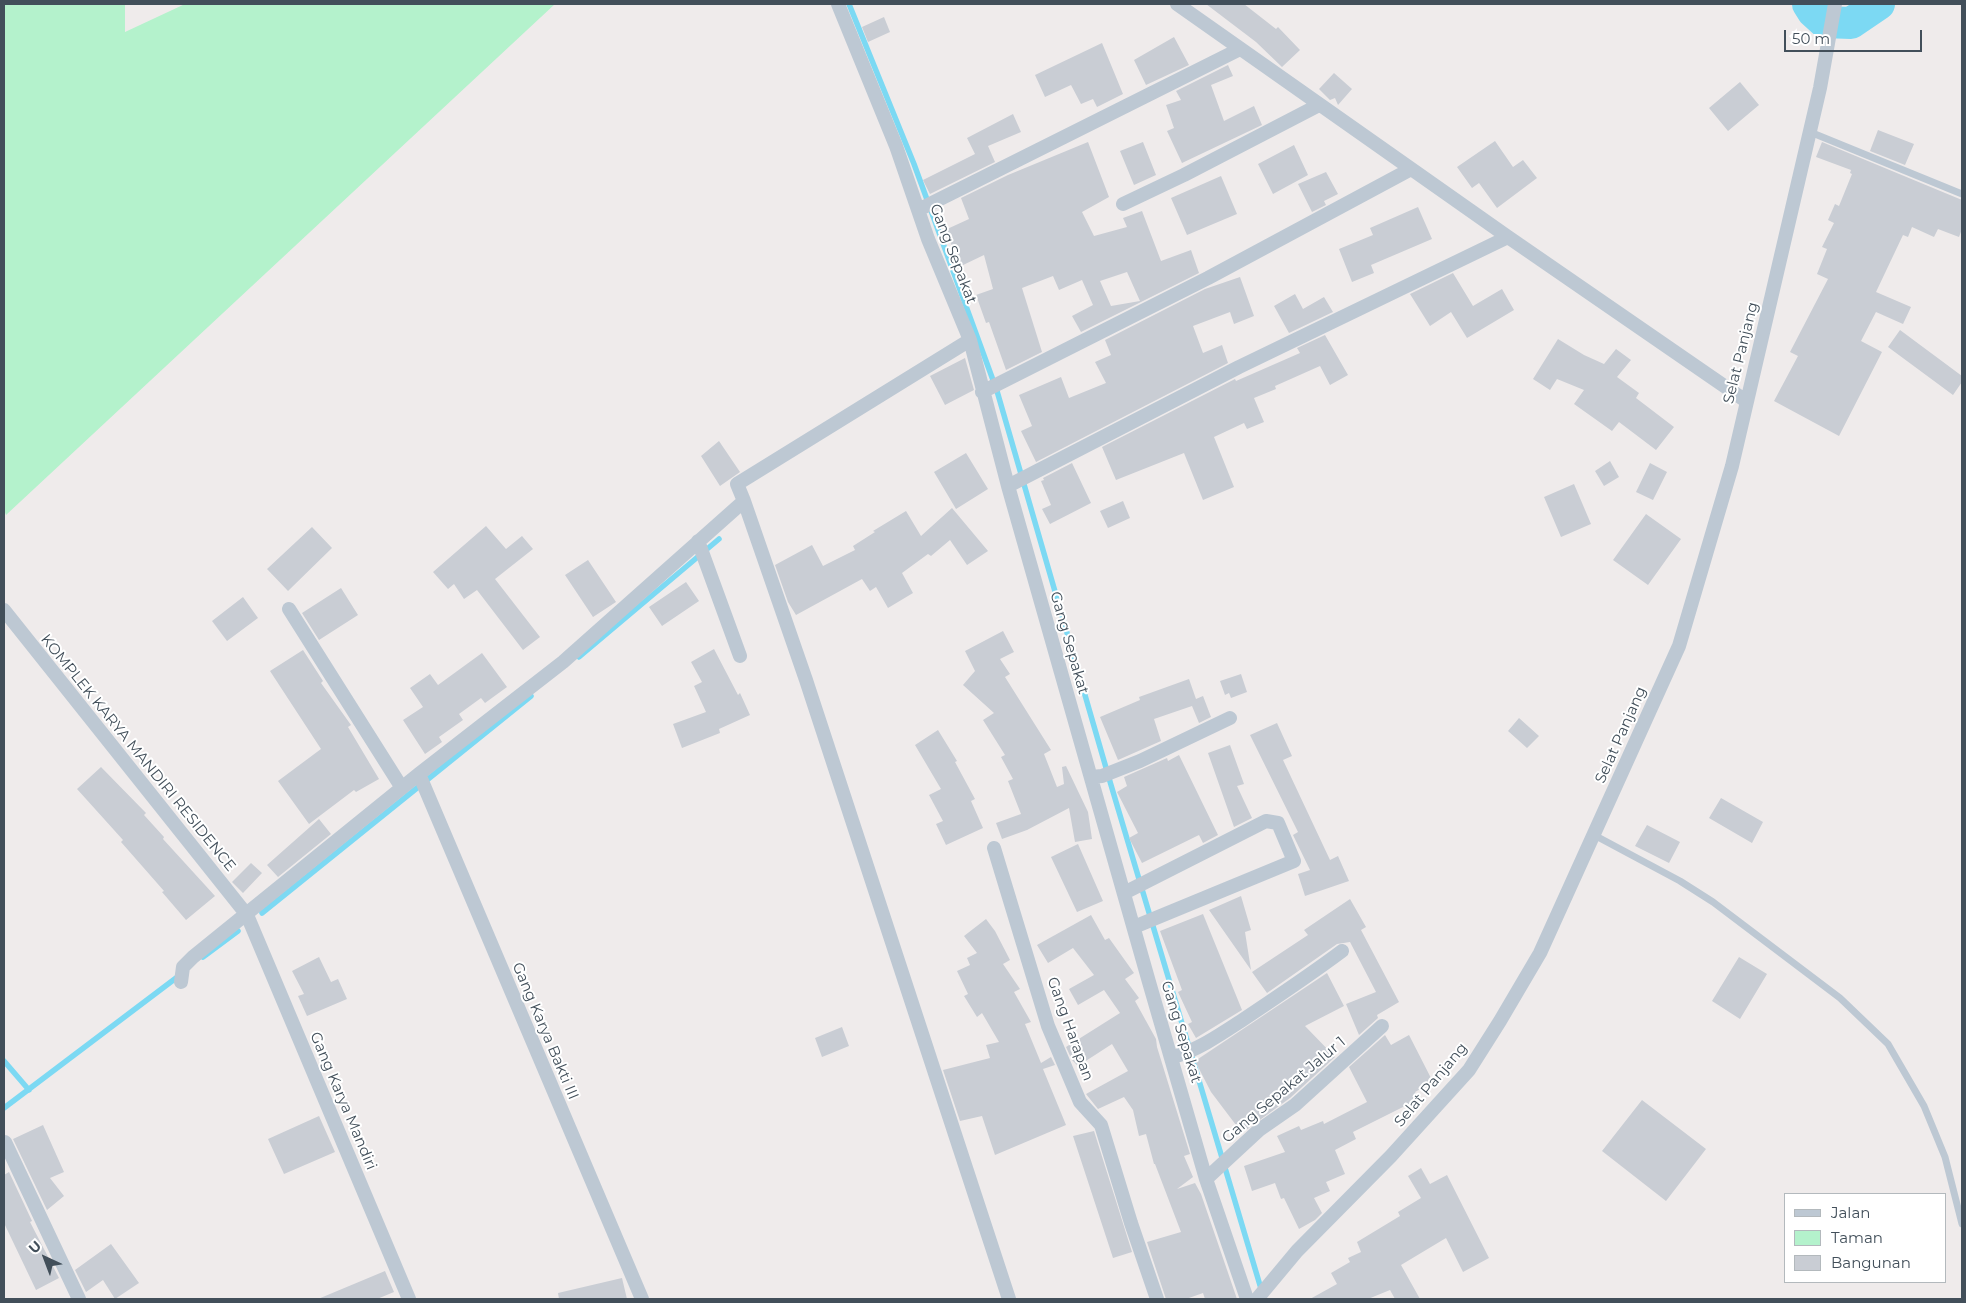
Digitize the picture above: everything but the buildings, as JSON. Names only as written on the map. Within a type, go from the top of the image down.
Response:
[{"type":"street","name":"Gang Sepakat","points":[[838,4],[896,146],[990,389],[1011,484],[1247,1299]]},
{"type":"street","points":[[1177,4],[1320,106],[1746,401]]},
{"type":"street","name":"Selat Panjang","points":[[1257,1299],[1271,1285],[1298,1251],[1391,1156],[1469,1070],[1540,953],[1679,646],[1732,466],[1820,88],[1835,4]]},
{"type":"street","points":[[919,209],[1240,48]]},
{"type":"street","points":[[1123,204],[1320,106]]},
{"type":"street","points":[[990,389],[1217,274],[1411,169]]},
{"type":"street","points":[[1011,484],[1239,367],[1508,237]]},
{"type":"street","points":[[970,340],[737,484],[815,708],[1009,1299]]},
{"type":"street","points":[[181,982],[183,967],[187,962],[402,788],[422,781],[563,662],[744,501]]},
{"type":"street","points":[[698,541],[740,656]]},
{"type":"street","points":[[289,609],[402,788]]},
{"type":"street","name":"KOMPLEK KARYA MANDIRI RESIDENCE","points":[[4,610],[247,915]]},
{"type":"street","points":[[1096,777],[1163,751],[1230,718]]},
{"type":"street","name":"Gang Karya Bakti III","points":[[422,781],[642,1299]]},
{"type":"street","points":[[1128,891],[1266,821],[1278,823],[1294,861],[1139,924]]},
{"type":"street","name":"Gang Harapan","points":[[994,848],[1048,1026],[1080,1102],[1101,1126],[1130,1223],[1157,1299]]},
{"type":"street","name":"Gang Karya Mandiri","points":[[247,915],[409,1299]]},
{"type":"street","points":[[1177,1056],[1195,1048],[1284,993],[1342,951]]},
{"type":"street","name":"Gang Sepakat Jalur 1","points":[[1212,1174],[1259,1130],[1295,1105],[1382,1026]]},
{"type":"street","points":[[4,1142],[79,1299]]},
{"type":"lane","points":[[1810,132],[1962,194]]},
{"type":"lane","points":[[1594,835],[1680,881],[1713,902],[1840,998],[1888,1044],[1924,1106],[1945,1158],[1962,1224]]},
{"type":"green space","points":[[4,4],[125,4],[125,32],[185,4],[555,4],[6,515],[4,510]]},
{"type":"waterway","points":[[849,4],[914,164],[997,391],[1111,785],[1262,1292]]},
{"type":"waterway","points":[[1808,4],[1813,12],[1824,22],[1851,23],[1879,4]]},
{"type":"waterway","points":[[579,657],[719,539]]},
{"type":"waterway","points":[[262,913],[531,696]]},
{"type":"waterway","points":[[203,957],[238,931]]},
{"type":"waterway","points":[[4,1108],[180,975]]},
{"type":"waterway","points":[[4,1061],[29,1090]]}]
